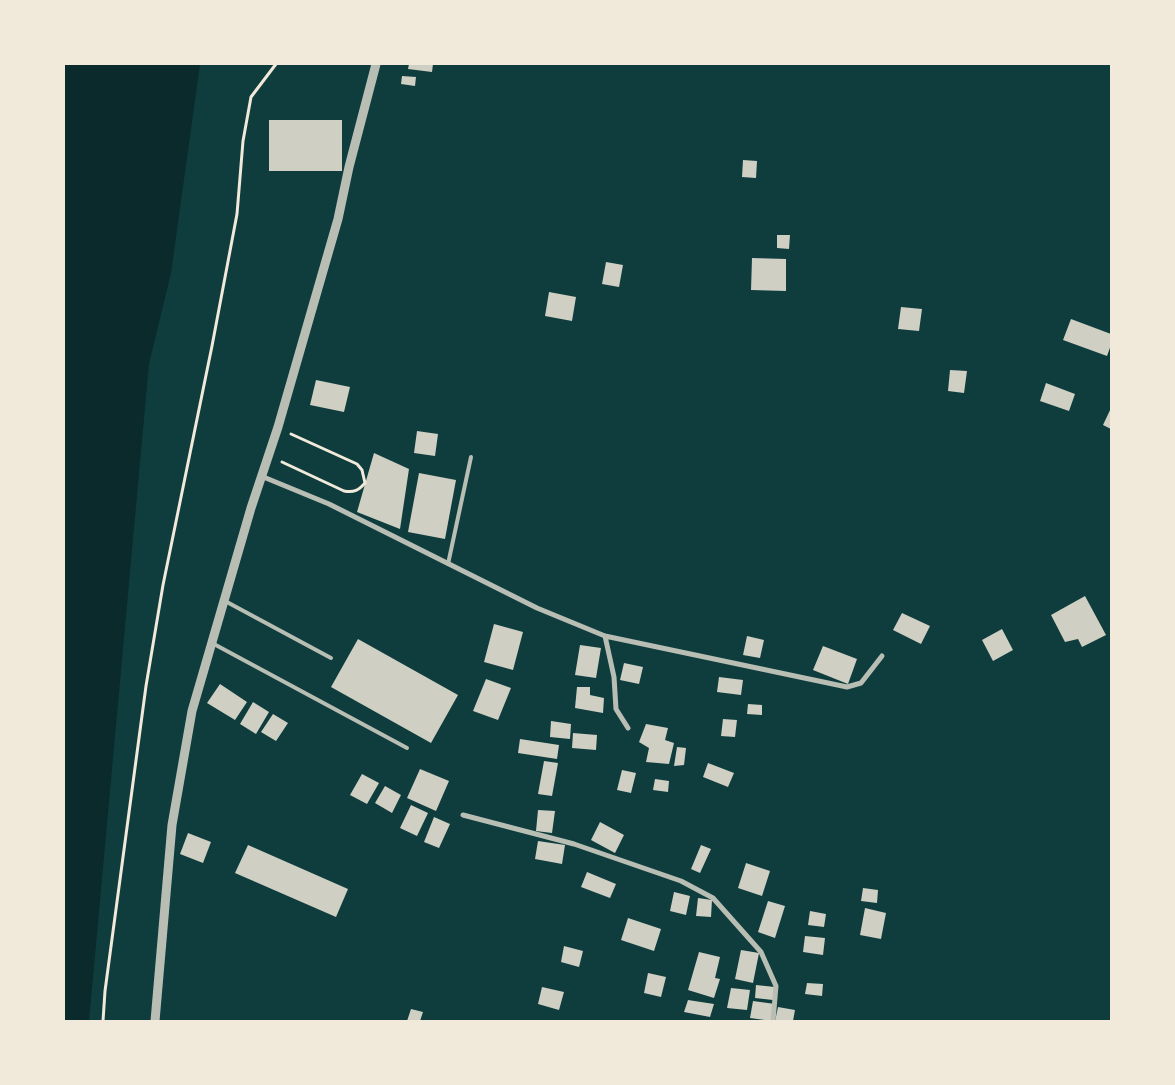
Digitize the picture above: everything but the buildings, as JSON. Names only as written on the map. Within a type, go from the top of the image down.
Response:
[{"type":"street","points":[[155,1021],[172,825],[192,711],[278,427],[338,219],[349,167],[376,64]]},
{"type":"street","points":[[262,476],[329,504],[537,608],[605,636],[847,687],[861,683],[882,656]]},
{"type":"street","points":[[605,636],[614,676],[616,709],[628,728]]},
{"type":"street","points":[[463,815],[574,844],[681,881],[713,898],[761,952],[776,986],[773,1021]]},
{"type":"lane","points":[[448,564],[471,457]]},
{"type":"lane","points":[[225,600],[331,658]]},
{"type":"lane","points":[[212,643],[407,748]]},
{"type":"path","points":[[103,1021],[105,991],[146,686],[162,585],[212,346],[237,214],[243,141],[251,96],[276,64]]},
{"type":"path","points":[[268,456],[344,491],[359,490],[366,483],[365,475],[357,464],[278,427]]},
{"type":"water","points":[[64,64],[200,64],[171,273],[149,364],[89,1021],[64,1021]]}]
